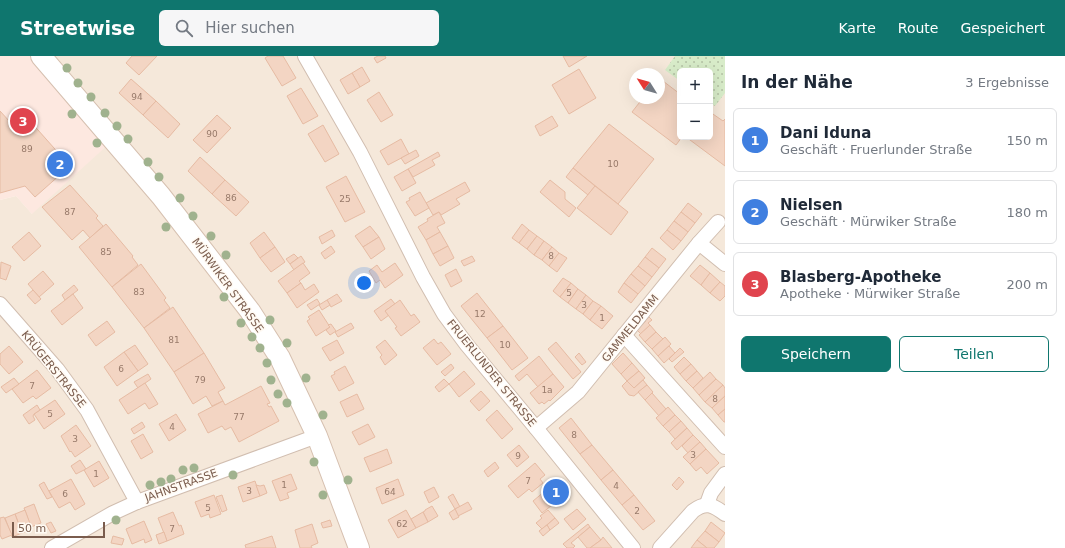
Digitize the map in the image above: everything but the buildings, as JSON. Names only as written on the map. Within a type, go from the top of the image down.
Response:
[{"type":"main road","name":"MÜRWIKER STRASSE","points":[[41,56],[162,196],[250,311],[280,358],[317,436],[359,548]]},
{"type":"street","name":"FRUERLUNDER STRASSE","points":[[305,56],[360,152],[423,277],[444,314],[467,345],[633,548]]},
{"type":"street","name":"GAMMELDAMM","points":[[536,428],[578,392],[699,242],[718,222]]},
{"type":"street","points":[[699,242],[725,264]]},
{"type":"street","name":"KRÜGERSTRASSE","points":[[0,304],[57,369],[87,410],[137,502]]},
{"type":"street","points":[[624,335],[725,447]]},
{"type":"street","name":"JAHNSTRASSE","points":[[52,548],[113,513],[137,502],[317,436]]},
{"type":"street","points":[[707,504],[711,493],[725,474]]},
{"type":"street","points":[[660,548],[699,506],[707,504],[725,514]]},
{"type":"shaded area","points":[[0,56],[53,56],[121,133],[32,214],[16,196],[0,200]]},
{"type":"shaded area","points":[[53,56],[725,56],[725,548],[0,548],[0,200],[16,196],[32,214]]},
{"type":"green space","points":[[675,56],[725,56],[725,93],[715,106],[713,105],[713,68],[677,68],[677,79],[665,70]]},
{"type":"place","name":"Blasberg-Apotheke","points":[[23,121]]},
{"type":"place","name":"Nielsen","points":[[60,164]]},
{"type":"place","name":"Dani Iduna","points":[[556,492]]}]
